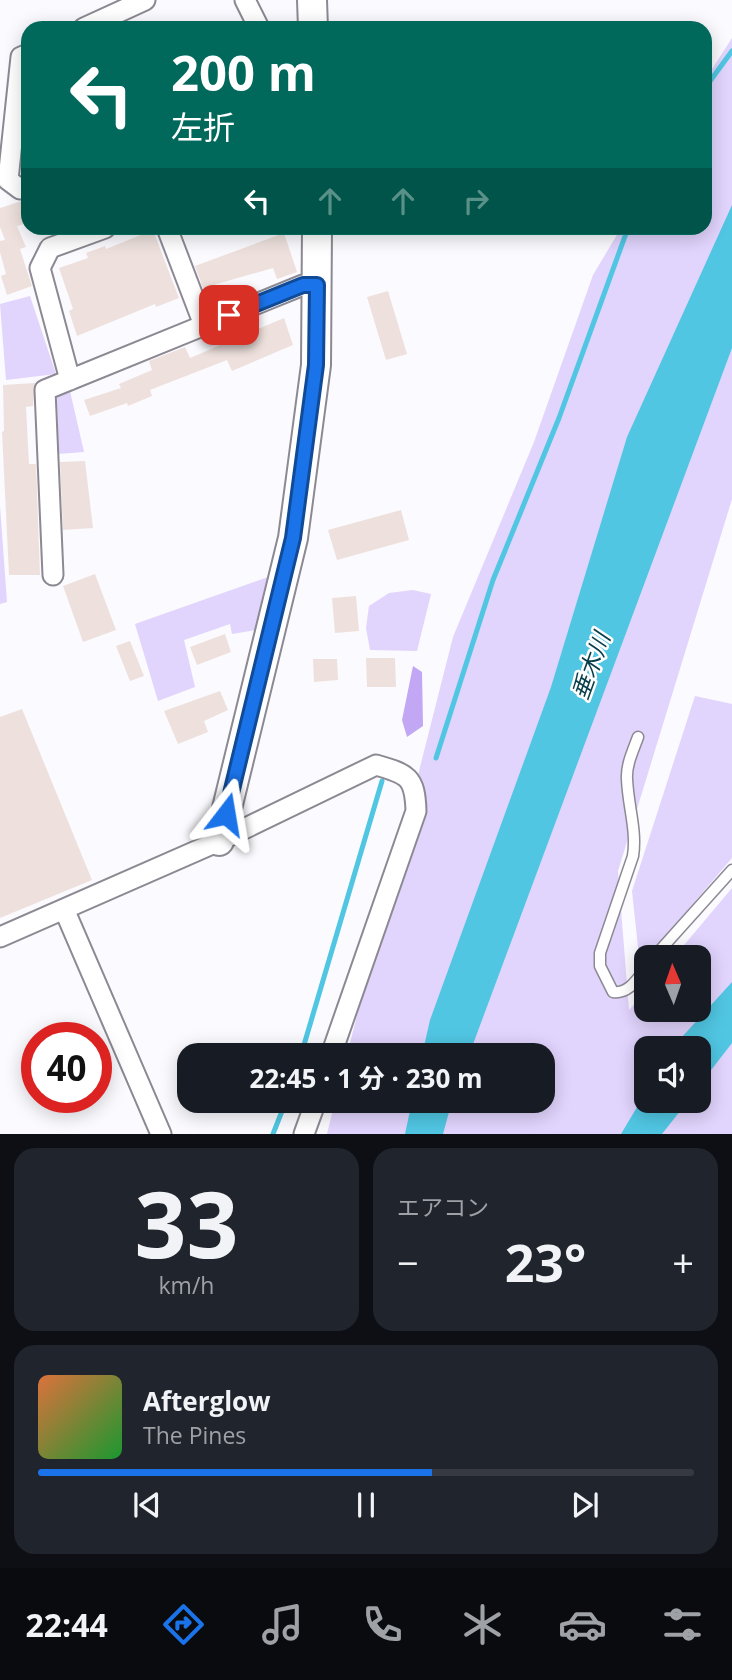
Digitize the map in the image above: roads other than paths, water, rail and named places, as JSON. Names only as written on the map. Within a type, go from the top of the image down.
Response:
[{"type":"street","points":[[100,21],[145,0]]},
{"type":"street","points":[[245,0],[256,21]]},
{"type":"street","points":[[312,0],[313,21]]},
{"type":"street","points":[[21,66],[8,180],[21,189]]},
{"type":"street","points":[[70,380],[40,268],[50,248],[86,235]]},
{"type":"street","points":[[170,235],[204,325]]},
{"type":"street","points":[[219,841],[293,538],[316,365],[317,235]]},
{"type":"street","points":[[53,575],[45,390],[303,285],[317,285]]},
{"type":"street","points":[[0,937],[219,841],[376,765],[402,772],[415,787],[416,811],[335,1043]]},
{"type":"street","points":[[64,909],[161,1134]]},
{"type":"street","points":[[304,1134],[312,1113]]},
{"type":"lane","points":[[634,982],[621,993],[614,992],[600,966],[600,953],[633,856],[635,841],[627,779],[638,737]]},
{"type":"lane","points":[[665,945],[732,870]]},
{"type":"water","name":"垂木川","points":[[732,205],[732,348],[473,1043],[425,1043],[430,1020],[551,687],[627,437]]},
{"type":"water","points":[[732,982],[732,1043],[711,1070],[711,1036],[683,1036],[696,1022],[711,1022],[711,1005]]},
{"type":"water","points":[[634,1112],[679,1113],[662,1134],[621,1134]]},
{"type":"water","points":[[409,1113],[449,1113],[443,1134],[405,1134]]},
{"type":"waterway","points":[[712,78],[732,51]]},
{"type":"waterway","points":[[436,758],[493,580],[559,418],[625,235]]},
{"type":"waterway","points":[[305,1043],[382,781]]},
{"type":"waterway","points":[[273,1134],[281,1113]]}]
